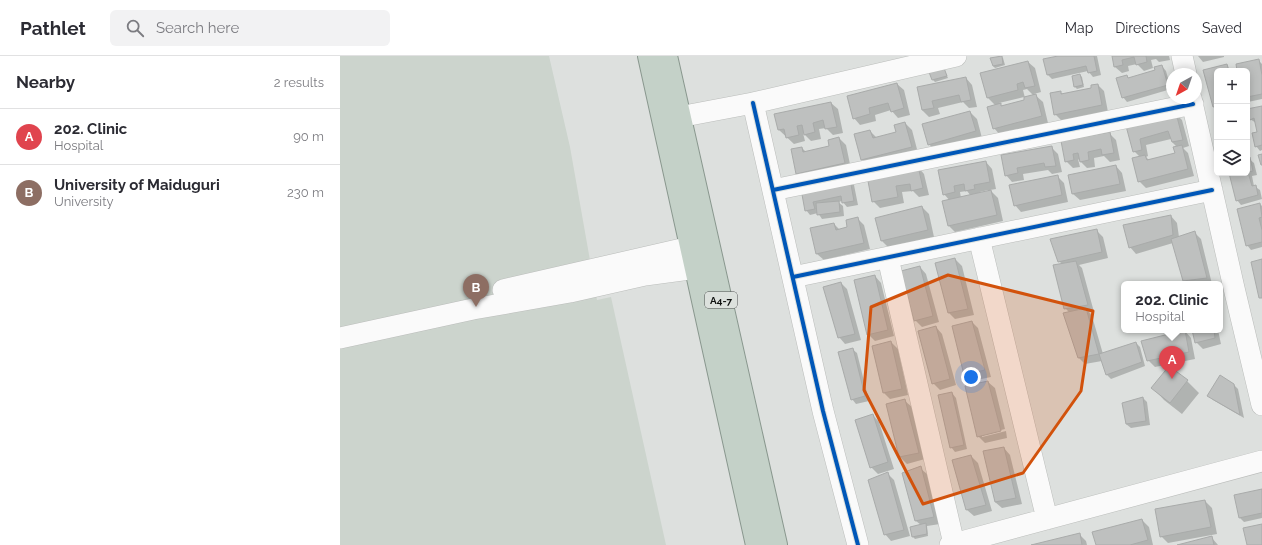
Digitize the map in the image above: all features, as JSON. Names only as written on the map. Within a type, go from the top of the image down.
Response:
[{"type":"highway","name":"A4-7","points":[[649,56],[700,245],[776,545]]},
{"type":"highway","name":"A4-7","points":[[666,56],[679,117],[700,245]]},
{"type":"highway","name":"A4-7","points":[[705,267],[757,545]]},
{"type":"street","points":[[679,117],[753,103],[956,56]]},
{"type":"street","points":[[1182,56],[1185,68]]},
{"type":"street","points":[[753,103],[823,411],[858,545]]},
{"type":"street","points":[[773,190],[1178,104]]},
{"type":"street","points":[[1193,104],[1212,190],[1254,332],[1262,405]]},
{"type":"street","points":[[793,278],[1212,190]]},
{"type":"street","points":[[979,238],[1047,519]]},
{"type":"street","points":[[340,324],[483,294],[700,245]]},
{"type":"street","points":[[888,258],[952,544],[1262,461]]},
{"type":"street","points":[[340,338],[472,309],[570,292],[645,275],[705,267]]},
{"type":"highlighted area","points":[[948,275],[1093,311],[1081,391],[1023,473],[923,504],[864,390],[871,307]]},
{"type":"shaded area","points":[[340,56],[549,56],[570,147],[597,300],[611,297],[666,545],[340,545]]},
{"type":"building","points":[[1002,56],[1003,64],[993,66],[990,58]]},
{"type":"building","points":[[1058,56],[1094,56],[1097,71],[1088,73],[1086,66],[1047,75],[1043,59]]},
{"type":"building","points":[[1112,56],[1146,56],[1147,62],[1136,65],[1134,57],[1122,60],[1123,65],[1114,67]]},
{"type":"building","points":[[1259,59],[1262,75],[1262,94],[1250,96],[1250,68],[1237,68],[1236,64]]},
{"type":"building","points":[[1028,61],[1035,86],[1025,88],[1023,82],[1017,84],[1018,90],[987,98],[980,73]]},
{"type":"building","points":[[1227,64],[1228,68],[1214,68],[1214,107],[1213,107],[1203,70]]},
{"type":"building","points":[[1162,65],[1166,78],[1166,86],[1122,98],[1116,78],[1127,75],[1128,78],[1155,70],[1154,67]]},
{"type":"building","points":[[944,68],[947,76],[932,80],[929,72]]},
{"type":"building","points":[[1080,74],[1083,85],[1074,87],[1072,76]]},
{"type":"building","points":[[966,77],[971,100],[961,102],[959,95],[932,101],[934,108],[922,110],[917,87]]},
{"type":"building","points":[[897,83],[904,108],[891,112],[888,103],[869,108],[870,114],[853,119],[847,96]]},
{"type":"building","points":[[1098,84],[1102,105],[1054,115],[1050,93],[1061,91],[1061,94],[1091,88],[1091,85]]},
{"type":"building","points":[[1036,94],[1042,116],[993,129],[987,107],[1001,103],[1001,106],[1024,100],[1024,97]]},
{"type":"building","points":[[831,102],[837,127],[825,129],[823,120],[813,123],[815,132],[804,135],[802,125],[797,126],[799,135],[786,138],[784,129],[778,130],[774,114]]},
{"type":"building","points":[[1262,106],[1262,145],[1255,147],[1252,133],[1257,132],[1254,118],[1250,120],[1250,108]]},
{"type":"building","points":[[970,111],[976,131],[928,145],[922,124]]},
{"type":"building","points":[[1176,113],[1183,140],[1172,142],[1168,131],[1140,139],[1142,150],[1133,152],[1126,126]]},
{"type":"building","points":[[905,122],[912,147],[861,160],[854,134],[870,130],[873,138],[896,132],[894,125]]},
{"type":"building","points":[[1110,132],[1114,153],[1102,155],[1101,149],[1088,152],[1089,160],[1080,162],[1078,153],[1073,154],[1074,160],[1065,162],[1061,141]]},
{"type":"building","points":[[839,137],[845,163],[796,174],[791,149],[802,147],[803,152],[829,146],[828,140]]},
{"type":"building","points":[[1182,145],[1188,169],[1138,182],[1132,158],[1145,155],[1147,160],[1175,153],[1173,147]]},
{"type":"building","points":[[1052,146],[1056,166],[1045,167],[1044,163],[1017,168],[1018,173],[1005,176],[1001,155]]},
{"type":"building","points":[[1262,154],[1262,165],[1261,165],[1258,155]]},
{"type":"building","points":[[1250,157],[1253,171],[1250,172]]},
{"type":"building","points":[[986,161],[990,182],[974,185],[975,189],[965,191],[964,184],[954,186],[955,192],[943,195],[938,170]]},
{"type":"building","points":[[1116,165],[1120,184],[1072,194],[1068,175]]},
{"type":"building","points":[[918,166],[923,188],[911,191],[910,184],[896,186],[898,197],[872,202],[867,176]]},
{"type":"building","points":[[1058,175],[1062,195],[1014,206],[1009,185]]},
{"type":"building","points":[[1230,176],[1249,176],[1252,186],[1256,185],[1258,195],[1236,201]]},
{"type":"building","points":[[850,179],[854,201],[842,203],[841,196],[813,202],[815,209],[805,211],[801,189]]},
{"type":"building","points":[[991,190],[997,215],[948,226],[942,201]]},
{"type":"building","points":[[839,201],[840,212],[817,215],[816,203]]},
{"type":"building","points":[[1260,203],[1262,217],[1259,218],[1262,230],[1262,242],[1246,246],[1237,209]]},
{"type":"building","points":[[922,206],[928,230],[881,241],[875,218]]},
{"type":"building","points":[[1171,215],[1173,235],[1129,248],[1123,225]]},
{"type":"building","points":[[858,217],[864,243],[816,254],[810,228],[834,223],[836,230],[847,227],[846,220]]},
{"type":"building","points":[[1097,229],[1102,252],[1058,262],[1050,239]]},
{"type":"building","points":[[1195,231],[1207,278],[1183,281],[1171,239]]},
{"type":"building","points":[[955,258],[968,309],[948,313],[935,263]]},
{"type":"building","points":[[1262,259],[1262,298],[1259,298],[1251,262]]},
{"type":"building","points":[[1076,261],[1088,305],[1064,309],[1053,265]]},
{"type":"building","points":[[920,266],[933,316],[914,321],[901,271]]},
{"type":"building","points":[[875,275],[888,330],[867,335],[854,280]]},
{"type":"building","points":[[841,282],[855,334],[838,338],[823,287]]},
{"type":"building","points":[[1086,308],[1099,354],[1078,358],[1063,313]]},
{"type":"building","points":[[972,321],[985,370],[964,375],[952,326]]},
{"type":"building","points":[[936,326],[950,379],[932,384],[918,331]]},
{"type":"building","points":[[1173,333],[1186,333],[1189,352],[1147,361],[1141,341]]},
{"type":"building","points":[[1193,333],[1214,333],[1215,338],[1195,343]]},
{"type":"building","points":[[891,341],[902,389],[883,393],[872,346]]},
{"type":"building","points":[[1136,342],[1142,362],[1106,375],[1099,354]]},
{"type":"building","points":[[853,348],[865,396],[851,400],[838,352]]},
{"type":"building","points":[[1169,366],[1188,380],[1170,403],[1151,388]]},
{"type":"building","points":[[1220,375],[1234,384],[1240,415],[1207,396]]},
{"type":"building","points":[[988,381],[1001,431],[977,437],[965,386]]},
{"type":"building","points":[[952,392],[964,445],[950,448],[938,395]]},
{"type":"building","points":[[1143,397],[1146,421],[1126,424],[1122,403]]},
{"type":"building","points":[[905,399],[919,453],[899,457],[886,404]]},
{"type":"building","points":[[873,414],[888,462],[870,468],[855,420]]},
{"type":"building","points":[[1004,447],[1016,498],[995,502],[983,451]]},
{"type":"building","points":[[971,455],[986,505],[966,510],[952,460]]},
{"type":"building","points":[[921,466],[934,517],[915,521],[902,473]]},
{"type":"building","points":[[888,472],[904,530],[884,535],[868,480]]},
{"type":"building","points":[[1262,489],[1262,513],[1239,518],[1234,495]]},
{"type":"building","points":[[1205,500],[1211,527],[1160,537],[1155,509]]},
{"type":"building","points":[[1142,519],[1148,540],[1130,545],[1096,545],[1092,532]]},
{"type":"building","points":[[926,523],[927,534],[912,537],[910,527]]},
{"type":"building","points":[[1262,524],[1262,545],[1247,545],[1243,528]]},
{"type":"building","points":[[1080,533],[1082,545],[1031,545]]},
{"type":"building","points":[[1212,536],[1214,545],[1177,545]]},
{"type":"cycle path","points":[[753,103],[823,411],[858,545]]},
{"type":"cycle path","points":[[773,190],[1193,104]]},
{"type":"cycle path","points":[[793,277],[1212,190]]},
{"type":"place","name":"University of Maiduguri","points":[[476,307]]},
{"type":"place","name":"202. Clinic","points":[[1172,379]]}]
